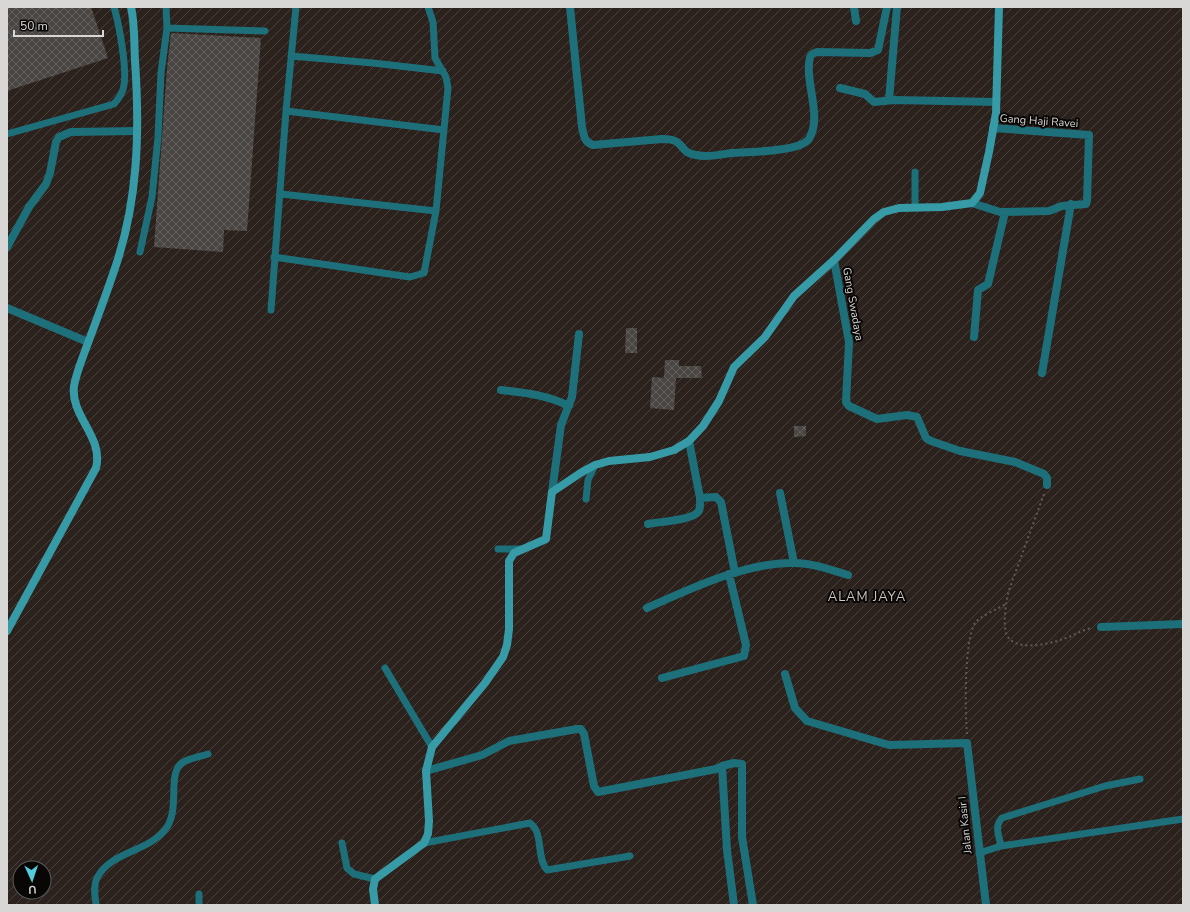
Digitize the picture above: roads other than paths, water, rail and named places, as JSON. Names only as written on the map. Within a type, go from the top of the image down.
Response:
[{"type":"street","points":[[7,631],[96,468],[97,454],[93,436],[78,408],[74,394],[76,378],[115,270],[129,217],[136,175],[137,84],[131,7]]},
{"type":"street","points":[[570,7],[584,140],[593,145],[649,140],[672,140],[676,141],[685,152],[696,156],[772,151],[802,144],[808,139],[814,125],[810,58],[812,54],[817,52],[870,53],[878,50],[887,7]]},
{"type":"street","points":[[854,7],[856,21]]},
{"type":"street","points":[[890,100],[897,7]]},
{"type":"street","points":[[552,492],[595,465],[609,461],[650,457],[674,450],[689,441],[703,426],[719,401],[734,367],[765,337],[794,296],[834,260],[874,219],[884,212],[899,208],[972,203],[980,193],[993,128],[996,102],[999,7]]},
{"type":"street","points":[[840,88],[865,94],[874,102],[890,100],[996,102]]},
{"type":"street","name":"Gang Haji Ravei","points":[[972,203],[988,209],[1005,212],[1049,211],[1071,204],[1081,206],[1086,204],[1087,201],[1089,135],[993,128]]},
{"type":"street","points":[[7,248],[29,207],[46,184],[50,173],[56,142],[59,137],[71,132],[137,131]]},
{"type":"street","points":[[1042,373],[1071,204]]},
{"type":"street","points":[[974,336],[978,290],[988,284],[1005,212]]},
{"type":"street","name":"Gang Swadaya","points":[[834,260],[848,334],[849,352],[846,402],[849,406],[877,419],[907,415],[918,417],[926,438],[931,441],[960,451],[1015,462],[1044,474],[1047,478],[1048,485]]},
{"type":"street","points":[[7,308],[88,342]]},
{"type":"street","points":[[375,905],[373,885],[375,880],[424,843],[428,834],[429,821],[426,771],[432,747],[463,711],[503,657],[507,645],[509,630],[508,565],[512,556],[523,549],[542,542],[548,537],[552,492],[562,425],[569,406],[579,334]]},
{"type":"street","points":[[501,390],[546,396],[569,406]]},
{"type":"street","points":[[648,524],[690,517],[697,514],[700,508],[700,498],[689,441]]},
{"type":"street","points":[[780,493],[794,563]]},
{"type":"street","points":[[662,678],[744,656],[746,645],[732,574],[722,502],[716,497],[700,498]]},
{"type":"street","points":[[647,608],[732,574],[761,567],[794,563],[813,565],[848,574]]},
{"type":"street","points":[[1101,627],[1183,624]]},
{"type":"street","name":"Jalan Kasir I","points":[[785,674],[796,708],[807,720],[889,745],[967,743],[986,905]]},
{"type":"street","points":[[426,771],[482,755],[509,741],[577,729],[581,729],[584,734],[594,786],[598,792],[716,769],[734,763],[742,764],[742,837],[753,905]]},
{"type":"street","points":[[722,766],[727,850],[734,905]]},
{"type":"lane","points":[[7,134],[114,104],[120,96],[124,83],[122,54],[114,7]]},
{"type":"lane","points":[[140,252],[152,197],[158,137],[161,73],[168,28],[166,7]]},
{"type":"lane","points":[[271,310],[274,257],[281,194],[286,112],[296,7]]},
{"type":"lane","points":[[274,257],[417,276],[424,273],[436,211],[448,88],[443,71],[435,58],[433,22],[428,7]]},
{"type":"lane","points":[[168,28],[265,31]]},
{"type":"lane","points":[[291,56],[443,71]]},
{"type":"lane","points":[[286,112],[444,130]]},
{"type":"lane","points":[[915,207],[916,172]]},
{"type":"lane","points":[[281,194],[436,211]]},
{"type":"lane","points":[[586,499],[588,480],[595,465]]},
{"type":"lane","points":[[498,549],[523,549]]},
{"type":"lane","points":[[385,668],[432,747]]},
{"type":"lane","points":[[96,905],[95,888],[97,878],[106,867],[121,856],[147,843],[164,832],[173,814],[174,776],[178,767],[183,762],[208,754]]},
{"type":"lane","points":[[1001,846],[997,827],[998,822],[1002,818],[1105,786],[1140,779]]},
{"type":"lane","points":[[979,852],[1001,846],[1183,819]]},
{"type":"lane","points":[[424,843],[530,823],[535,830],[547,870],[630,856]]},
{"type":"lane","points":[[342,843],[347,868],[354,874],[375,880]]},
{"type":"lane","points":[[199,894],[199,905]]},
{"type":"district","name":"ALAM JAYA","points":[[867,597]]}]
